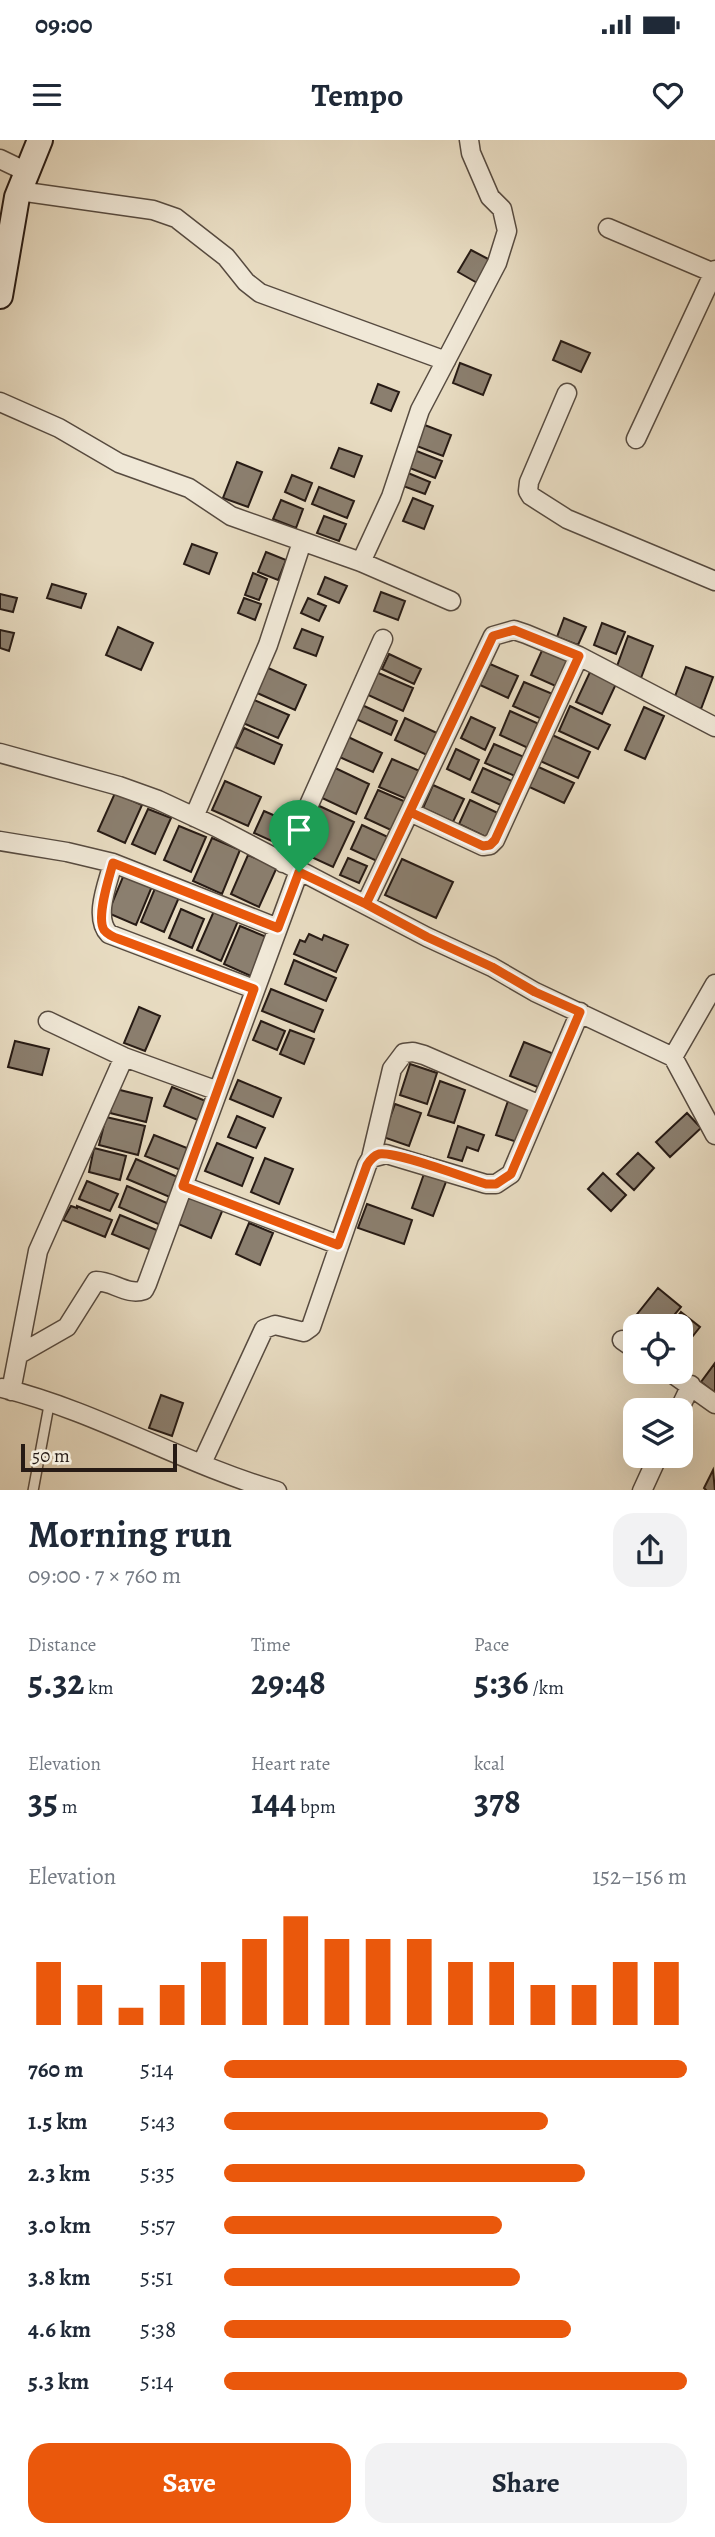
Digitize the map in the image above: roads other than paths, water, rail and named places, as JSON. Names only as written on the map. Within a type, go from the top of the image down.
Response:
[{"type":"street","points":[[0,296],[23,182],[40,140]]},
{"type":"street","points":[[361,562],[391,497],[420,410],[497,263],[508,232],[502,209],[491,197],[471,153],[469,140]]},
{"type":"street","points":[[0,159],[23,182],[153,210],[176,218],[226,257],[246,282],[260,293],[446,361]]},
{"type":"street","points":[[608,228],[714,272],[636,439]]},
{"type":"street","points":[[567,393],[529,482],[528,491],[531,496],[567,519],[715,581]]},
{"type":"street","points":[[0,402],[59,428],[119,463],[189,488],[231,516],[361,562],[451,601]]},
{"type":"street","points":[[194,817],[268,645],[302,542]]},
{"type":"street","points":[[366,904],[493,636],[514,630],[579,656],[715,727]]},
{"type":"street","points":[[18,1355],[67,1327],[96,1281],[104,1281],[135,1292],[144,1290],[278,928],[291,867],[383,639]]},
{"type":"street","points":[[410,812],[483,846],[490,845],[579,656]]},
{"type":"street","points":[[0,753],[119,786],[194,817],[427,937],[492,967],[535,992],[673,1057],[715,1135]]},
{"type":"street","points":[[0,841],[113,863],[278,928]]},
{"type":"street","points":[[113,863],[102,912],[102,923],[109,934],[254,989]]},
{"type":"street","points":[[673,1057],[715,984]]},
{"type":"street","points":[[372,1158],[386,1154],[396,1156],[486,1184],[496,1184],[511,1174],[580,1012]]},
{"type":"street","points":[[48,1021],[124,1056],[218,1091]]},
{"type":"street","points":[[202,1463],[264,1329],[275,1325],[304,1332],[312,1327],[338,1245],[367,1165],[372,1158],[392,1069],[404,1053],[424,1055],[540,1105]]},
{"type":"street","points":[[124,1056],[38,1251],[18,1355],[6,1389],[50,1401],[202,1463],[277,1490]]},
{"type":"street","points":[[183,1186],[338,1245]]},
{"type":"street","points":[[685,1398],[691,1385],[715,1404]]},
{"type":"street","points":[[642,1490],[652,1468]]},
{"type":"lane","points":[[33,1490],[50,1401]]}]
